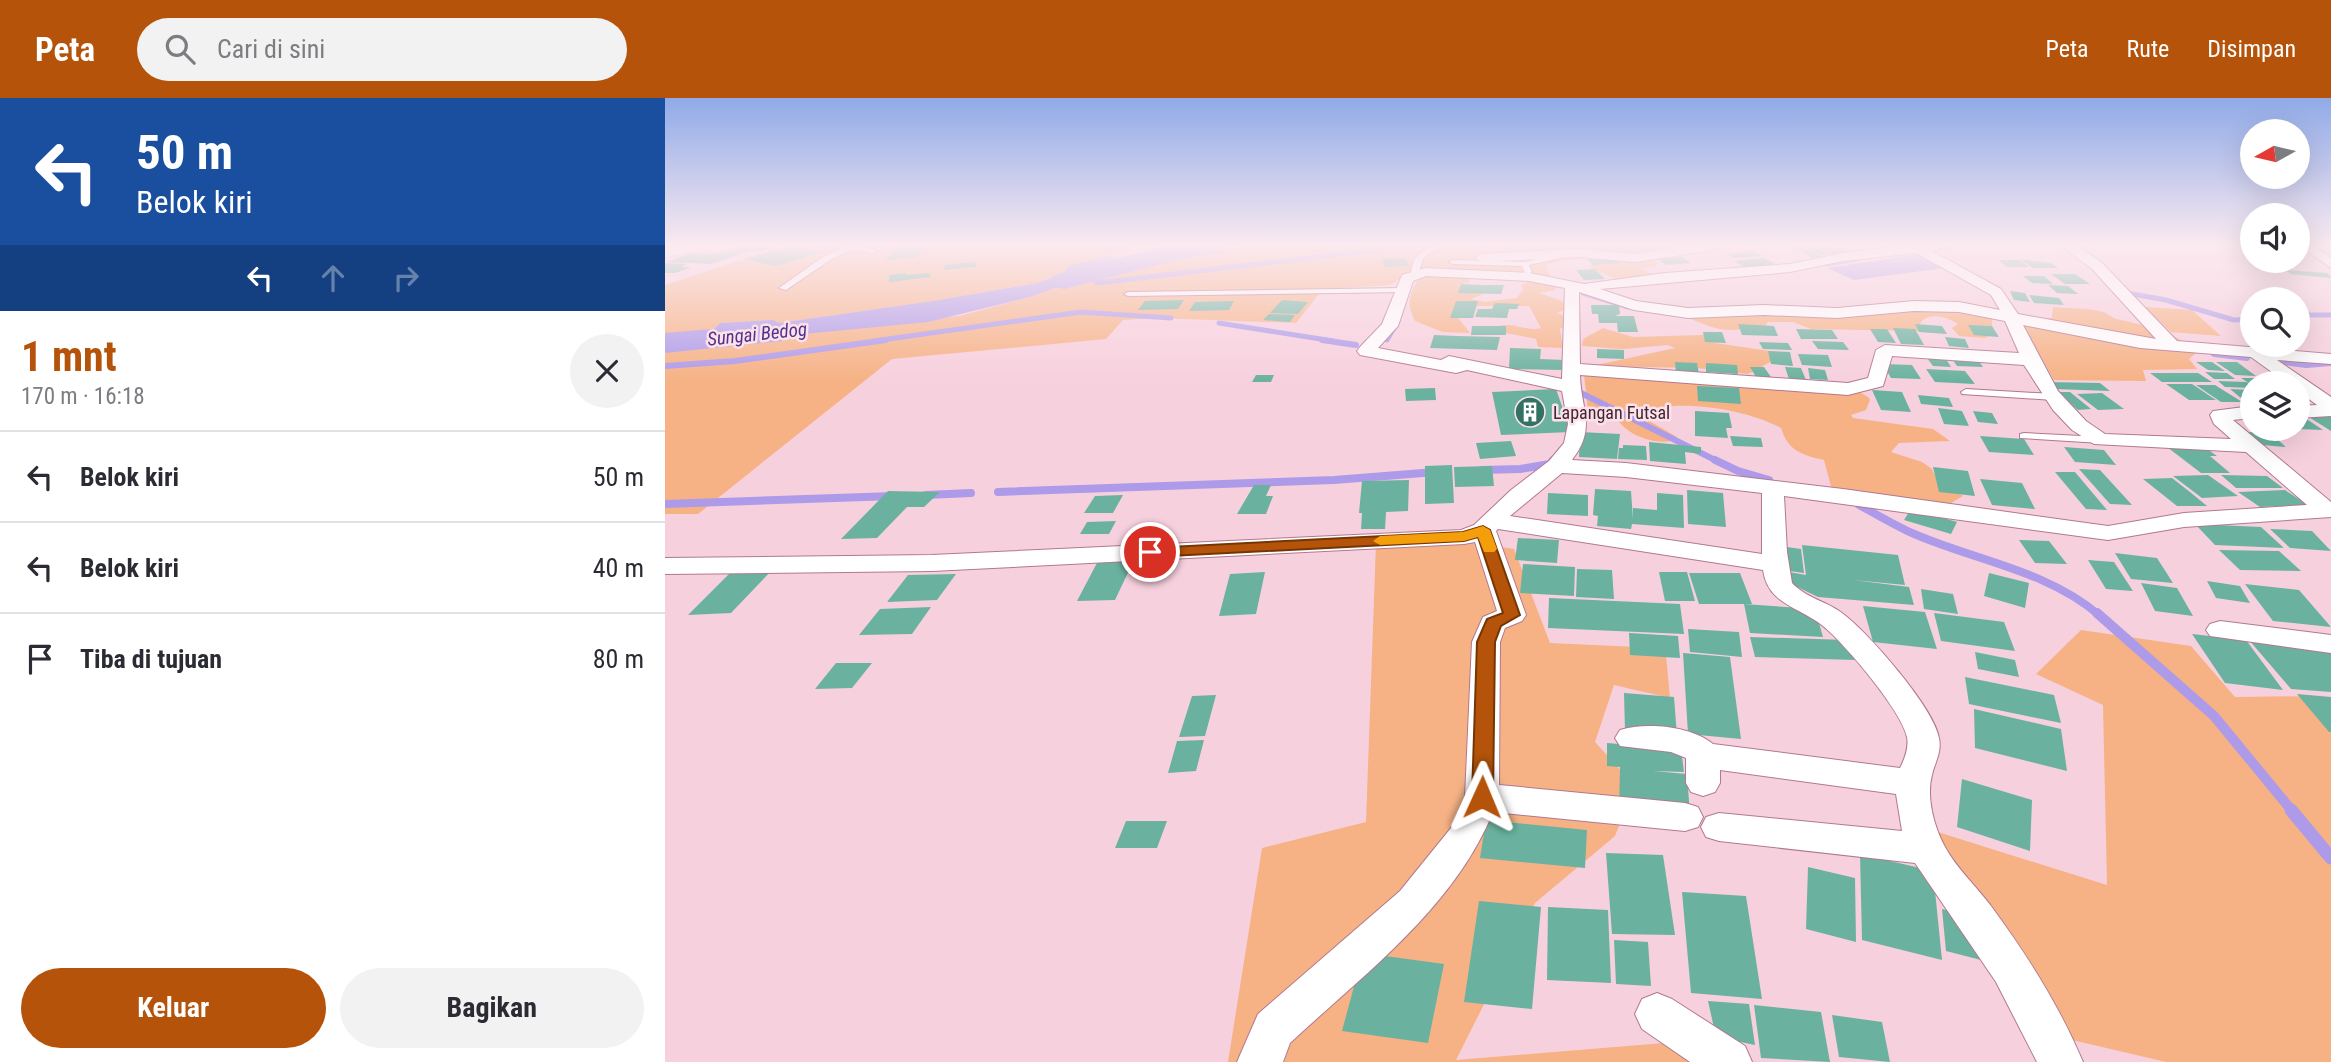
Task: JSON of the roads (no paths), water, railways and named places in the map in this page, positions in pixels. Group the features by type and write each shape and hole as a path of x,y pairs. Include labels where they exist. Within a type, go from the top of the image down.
{"street":[{"path":"1403,291 1390,326 1373,344 1466,365 1571,378 1848,389 1876,382 1885,350 2031,360"},
{"path":"665,566 932,563 1464,537 1488,526 1519,495 1557,466 1574,444 1578,424 1571,378 1577,291"},
{"path":"1592,291 1634,305 1688,313 1763,310 1837,313 1929,305 2011,316 2097,336 2240,351"},
{"path":"1993,291 2004,301 2031,360 2053,397 2081,428 2101,440 2251,446"},
{"path":"2121,291 2171,345"},
{"path":"2262,357 2324,401 2331,410"},
{"path":"2306,357 2331,359"},
{"path":"2310,411 2331,410"},
{"path":"2240,413 2220,415 2221,420 2240,436"},
{"path":"2245,441 2330,512"},
{"path":"1557,466 1626,470 2108,533 2185,520 2330,512"},
{"path":"1773,488 1775,564 1779,582 1796,600 1818,609 1835,621 1897,694 1920,727 1925,753 1913,783 1915,810 1927,849 1990,937 2043,1023 2060,1062"},
{"path":"1488,526 1775,564"},
{"path":"1260,1062 1273,1029 1414,903 1465,836 1482,797 1486,642 1493,623 1512,615 1488,526"},
{"path":"2220,630 2331,644"},
{"path":"1631,738 1688,744 1699,749 1704,769 1913,783"},
{"path":"1482,797 1685,817"},
{"path":"1719,827 1927,849"},
{"path":"1657,1014 1729,1062"}],"lane":[{"path":"1128,294 1335,291"},
{"path":"1966,392 2053,397"},
{"path":"2024,436 2101,440"}],"water":[{"path":"991,291 1047,291 928,322 699,344 720,323 773,320 779,323"}],"waterway":[{"path":"2125,291 2240,320"},
{"path":"1583,293 1628,307"},
{"path":"874,341 1081,312 1171,318"},
{"path":"2310,315 2331,315"},
{"path":"1387,340 1398,321"},
{"path":"1219,323 1333,341"},
{"name":"Sungai Bedog","path":"665,343 771,334"},
{"path":"665,366 735,361 886,340"},
{"path":"1322,340 1356,345"},
{"path":"2214,354 2247,358"},
{"path":"2284,362 2306,365 2331,363"},
{"path":"1579,392 1715,460"},
{"path":"1482,470 1520,469 1550,464 1553,460"},
{"path":"1715,460 1738,471 1769,480"},
{"path":"1715,460 1719,462"},
{"path":"998,492 1334,480 1436,472"},
{"path":"926,495 971,493"},
{"path":"665,504 894,496"},
{"path":"1859,505 1912,533 2033,576 2079,600 2099,615"},
{"path":"2097,613 2214,716 2293,812"},
{"path":"2291,810 2331,858"}],"place":[{"name":"Lapangan Futsal","path":"1530,412"}]}
